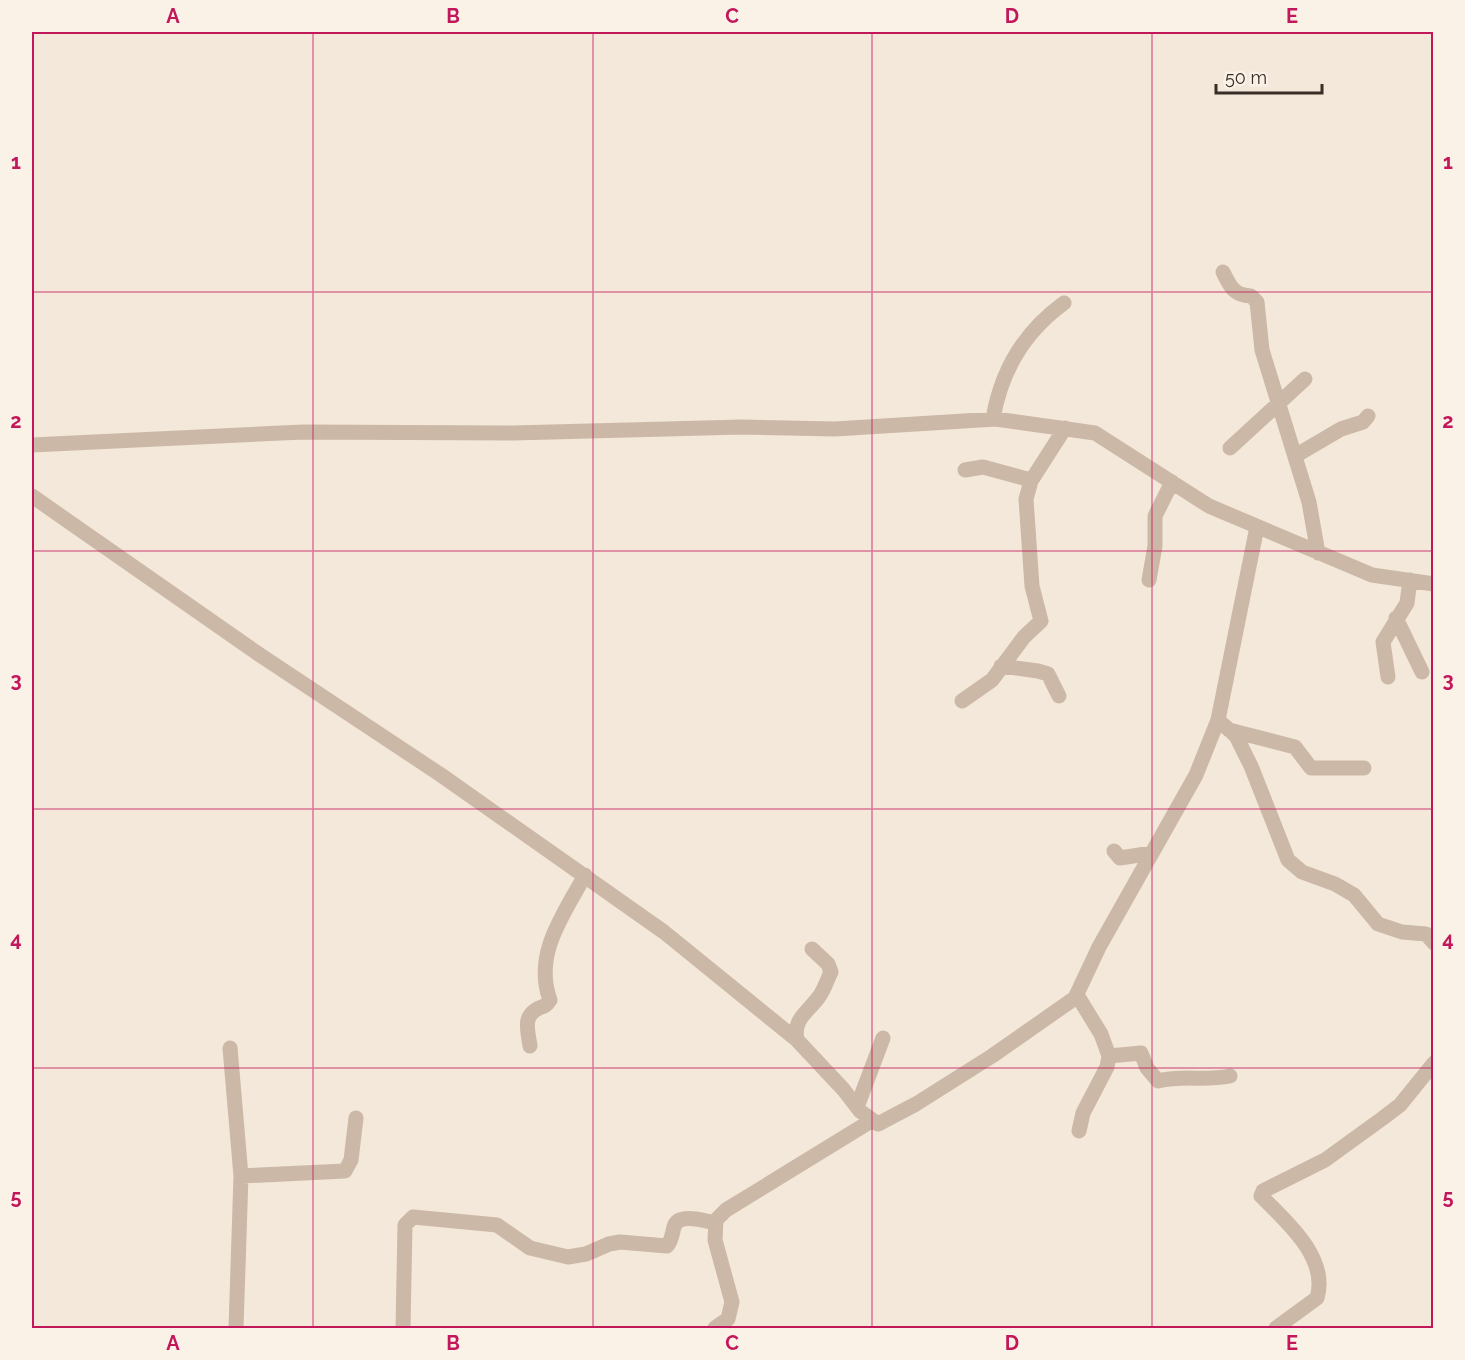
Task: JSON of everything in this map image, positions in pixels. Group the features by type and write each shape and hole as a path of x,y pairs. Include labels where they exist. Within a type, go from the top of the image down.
{"street":[{"path":"1223,272 1232,291 1240,296 1251,296 1257,302 1262,350 1310,502 1318,553"},
{"path":"993,419 1002,380 1013,354 1064,303"},
{"path":"1230,448 1305,379"},
{"path":"1295,456 1341,429 1363,422 1368,416"},
{"path":"32,445 303,432 513,434 742,427 835,429 993,419 1095,432 1209,506 1372,575 1434,584"},
{"path":"962,701 992,680 1024,637 1041,621 1032,586 1026,499 1031,480 1065,428"},
{"path":"964,470 983,467 1031,480"},
{"path":"1149,580 1155,546 1155,516 1172,482"},
{"path":"32,496 585,875 664,932 797,1040 857,1107 871,1121 878,1124 916,1104 1054,1015 1077,994 1099,947 1223,725 1257,526"},
{"path":"1388,676 1382,646 1396,618 1407,603 1410,580"},
{"path":"1396,618 1422,672"},
{"path":"1001,666 1048,674 1059,696"},
{"path":"1223,725 1295,747 1311,768 1364,768"},
{"path":"1223,725 1236,736 1251,766 1288,860 1302,872 1335,884 1354,895 1378,924 1402,932 1426,934 1434,943"},
{"path":"1114,851 1120,858 1126,859 1152,853"},
{"path":"530,1046 527,1018 529,1014 547,1005 550,1000 544,965 547,947 585,875"},
{"path":"797,1040 795,1028 800,1017 819,997 831,972 828,964 812,949"},
{"path":"1077,994 1101,1034 1109,1056 1107,1067 1083,1113 1079,1131"},
{"path":"857,1107 883,1038"},
{"path":"230,1048 241,1176 236,1329"},
{"path":"1109,1056 1140,1053 1147,1068 1158,1081 1172,1077 1210,1080 1230,1076"},
{"path":"1276,1329 1317,1298 1321,1280 1318,1269 1293,1229 1261,1196 1263,1191 1325,1160 1383,1118 1400,1105 1434,1063"},
{"path":"241,1176 345,1171 351,1160 356,1118"},
{"path":"726,1325 732,1302 715,1240 716,1223 726,1210 871,1121"},
{"path":"403,1329 405,1226 413,1217 497,1225 530,1248 568,1257 585,1254 620,1242 667,1246 674,1224 680,1220 690,1219 716,1223"}]}
